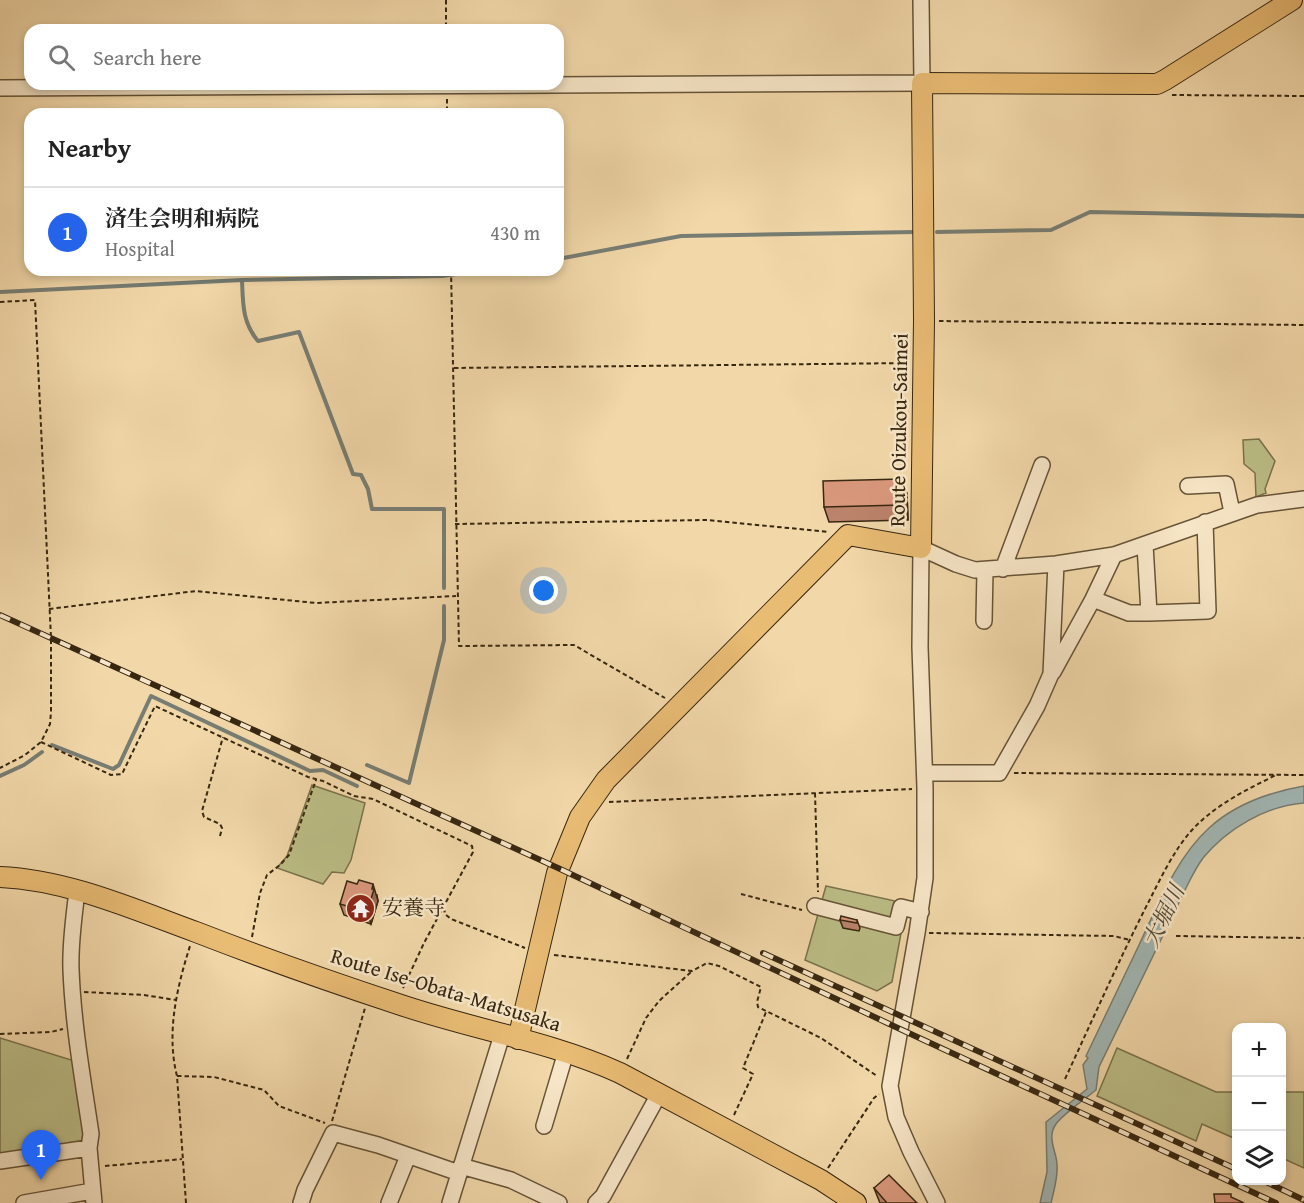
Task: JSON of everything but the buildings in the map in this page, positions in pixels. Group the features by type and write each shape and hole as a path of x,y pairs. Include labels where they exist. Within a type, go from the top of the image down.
{"main road":[{"path":"922,83 1157,84 1292,0"},
{"name":"Route Oizukou-Saimei","path":"848,535 921,548 924,363 922,83"},
{"path":"510,1037 539,953 557,873 570,838 588,803 616,768 848,535"},
{"name":"Route Ise-Obata-Matsusaka","path":"0,877 32,880 134,908 396,1004 566,1052 620,1073 821,1180 856,1203"}],"street":[{"path":"564,85 922,83 921,0"},
{"path":"0,88 24,88"},
{"path":"1003,569 1042,465"},
{"path":"1188,486 1226,484 1232,512"},
{"path":"937,1203 896,1117 890,1086 921,912 925,868 925,781 920,659 921,548 975,570 1056,564 1114,555 1257,505 1304,499"},
{"path":"1093,598 1129,613 1208,611 1205,522"},
{"path":"1146,545 1149,613"},
{"path":"925,781 999,773 1037,706 1051,674 1114,555"},
{"path":"1051,674 1056,564"},
{"path":"984,621 985,570"},
{"path":"24,1203 93,1197 89,1148 91,1134 72,991 72,930 77,891"},
{"path":"815,906 896,927 901,907 921,912"},
{"path":"450,1203 460,1169 510,1037"},
{"path":"544,1126 566,1052"},
{"path":"597,1203 603,1196 658,1094"},
{"path":"302,1203 305,1190 333,1133 408,1156 511,1180 559,1203"},
{"path":"0,1161 89,1148"},
{"path":"389,1203 408,1156"}],"path":[{"path":"446,0 446,24"},
{"path":"1163,95 1304,96"},
{"path":"451,276 456,596 459,646 574,645 678,706"},
{"path":"0,302 35,300 51,638 50,724 41,742 25,755 0,768"},
{"path":"924,320 1304,325"},
{"path":"454,368 924,363"},
{"path":"455,524 706,520 848,535"},
{"path":"49,609 196,591 316,603 456,596"},
{"path":"41,742 111,775 122,774 155,706 316,780 354,796 373,799 472,846 473,852 424,943 396,1004"},
{"path":"220,837 222,828 220,824 204,817 202,811 223,737"},
{"path":"999,773 1304,775"},
{"path":"1065,1079 1130,939 1162,877 1191,831 1245,790 1276,775"},
{"path":"248,951 263,884 267,875 289,855 316,780"},
{"path":"588,803 815,793 925,781"},
{"path":"741,894 813,913 819,887 815,793"},
{"path":"444,908 445,914 452,920 539,953 692,971"},
{"path":"186,1203 173,1038 179,978 195,932"},
{"path":"917,933 1114,936 1130,939"},
{"path":"1176,936 1304,938"},
{"path":"620,1073 646,1018 659,1001 692,971 707,963 755,983 761,987 758,1007 821,1038 890,1086 874,1098 821,1180"},
{"path":"72,991 144,995 176,1000"},
{"path":"177,1076 214,1077 264,1090 279,1106 331,1125 370,994"},
{"path":"727,1131 753,1074 743,1068 766,1012"},
{"path":"0,1034 51,1032 75,1026"},
{"path":"90,1168 182,1159"}],"green space":[{"path":"1259,439 1275,461 1265,489 1266,493 1256,497 1255,473 1244,464 1243,440"},
{"path":"312,785 365,803 351,860 344,873 332,872 323,884 277,868 287,856"},
{"path":"826,886 900,902 902,928 892,982 877,991 805,960"},
{"path":"0,1038 81,1063 89,1148 0,1161"},
{"path":"1117,1048 1216,1092 1232,1092 1232,1137 1202,1124 1196,1141 1097,1096"},
{"path":"1286,1092 1304,1092 1304,1168 1286,1160"}],"water":[{"name":"大堀川","path":"1304,786 1304,803 1276,809 1249,820 1224,837 1199,864 1099,1067 1096,1090 1063,1116 1053,1129 1052,1140 1057,1160 1056,1184 1051,1203 1040,1203 1047,1172 1046,1122 1087,1089 1083,1065 1088,1058 1086,1056 1177,868 1197,840 1230,812 1254,800"}],"waterway":[{"path":"937,232 1051,230 1090,212 1304,216"},
{"path":"564,258 681,236 915,232"},
{"path":"442,276 242,280 246,319 258,341 299,332 353,474 361,475 368,489 372,509 444,509 444,588"},
{"path":"0,292 242,280"},
{"path":"367,765 409,783 444,640 444,606"},
{"path":"52,745 113,769 119,765 151,696 310,771 323,770 357,786"},
{"path":"0,776 24,765 42,752"}],"railway":[{"path":"0,615 558,868 1276,1203"},
{"path":"763,953 1232,1167"},
{"path":"1272,1185 1304,1200"}],"place":[{"name":"安養寺","path":"361,908"},
{"name":"済生会明和病院","path":"41,1180"}]}
